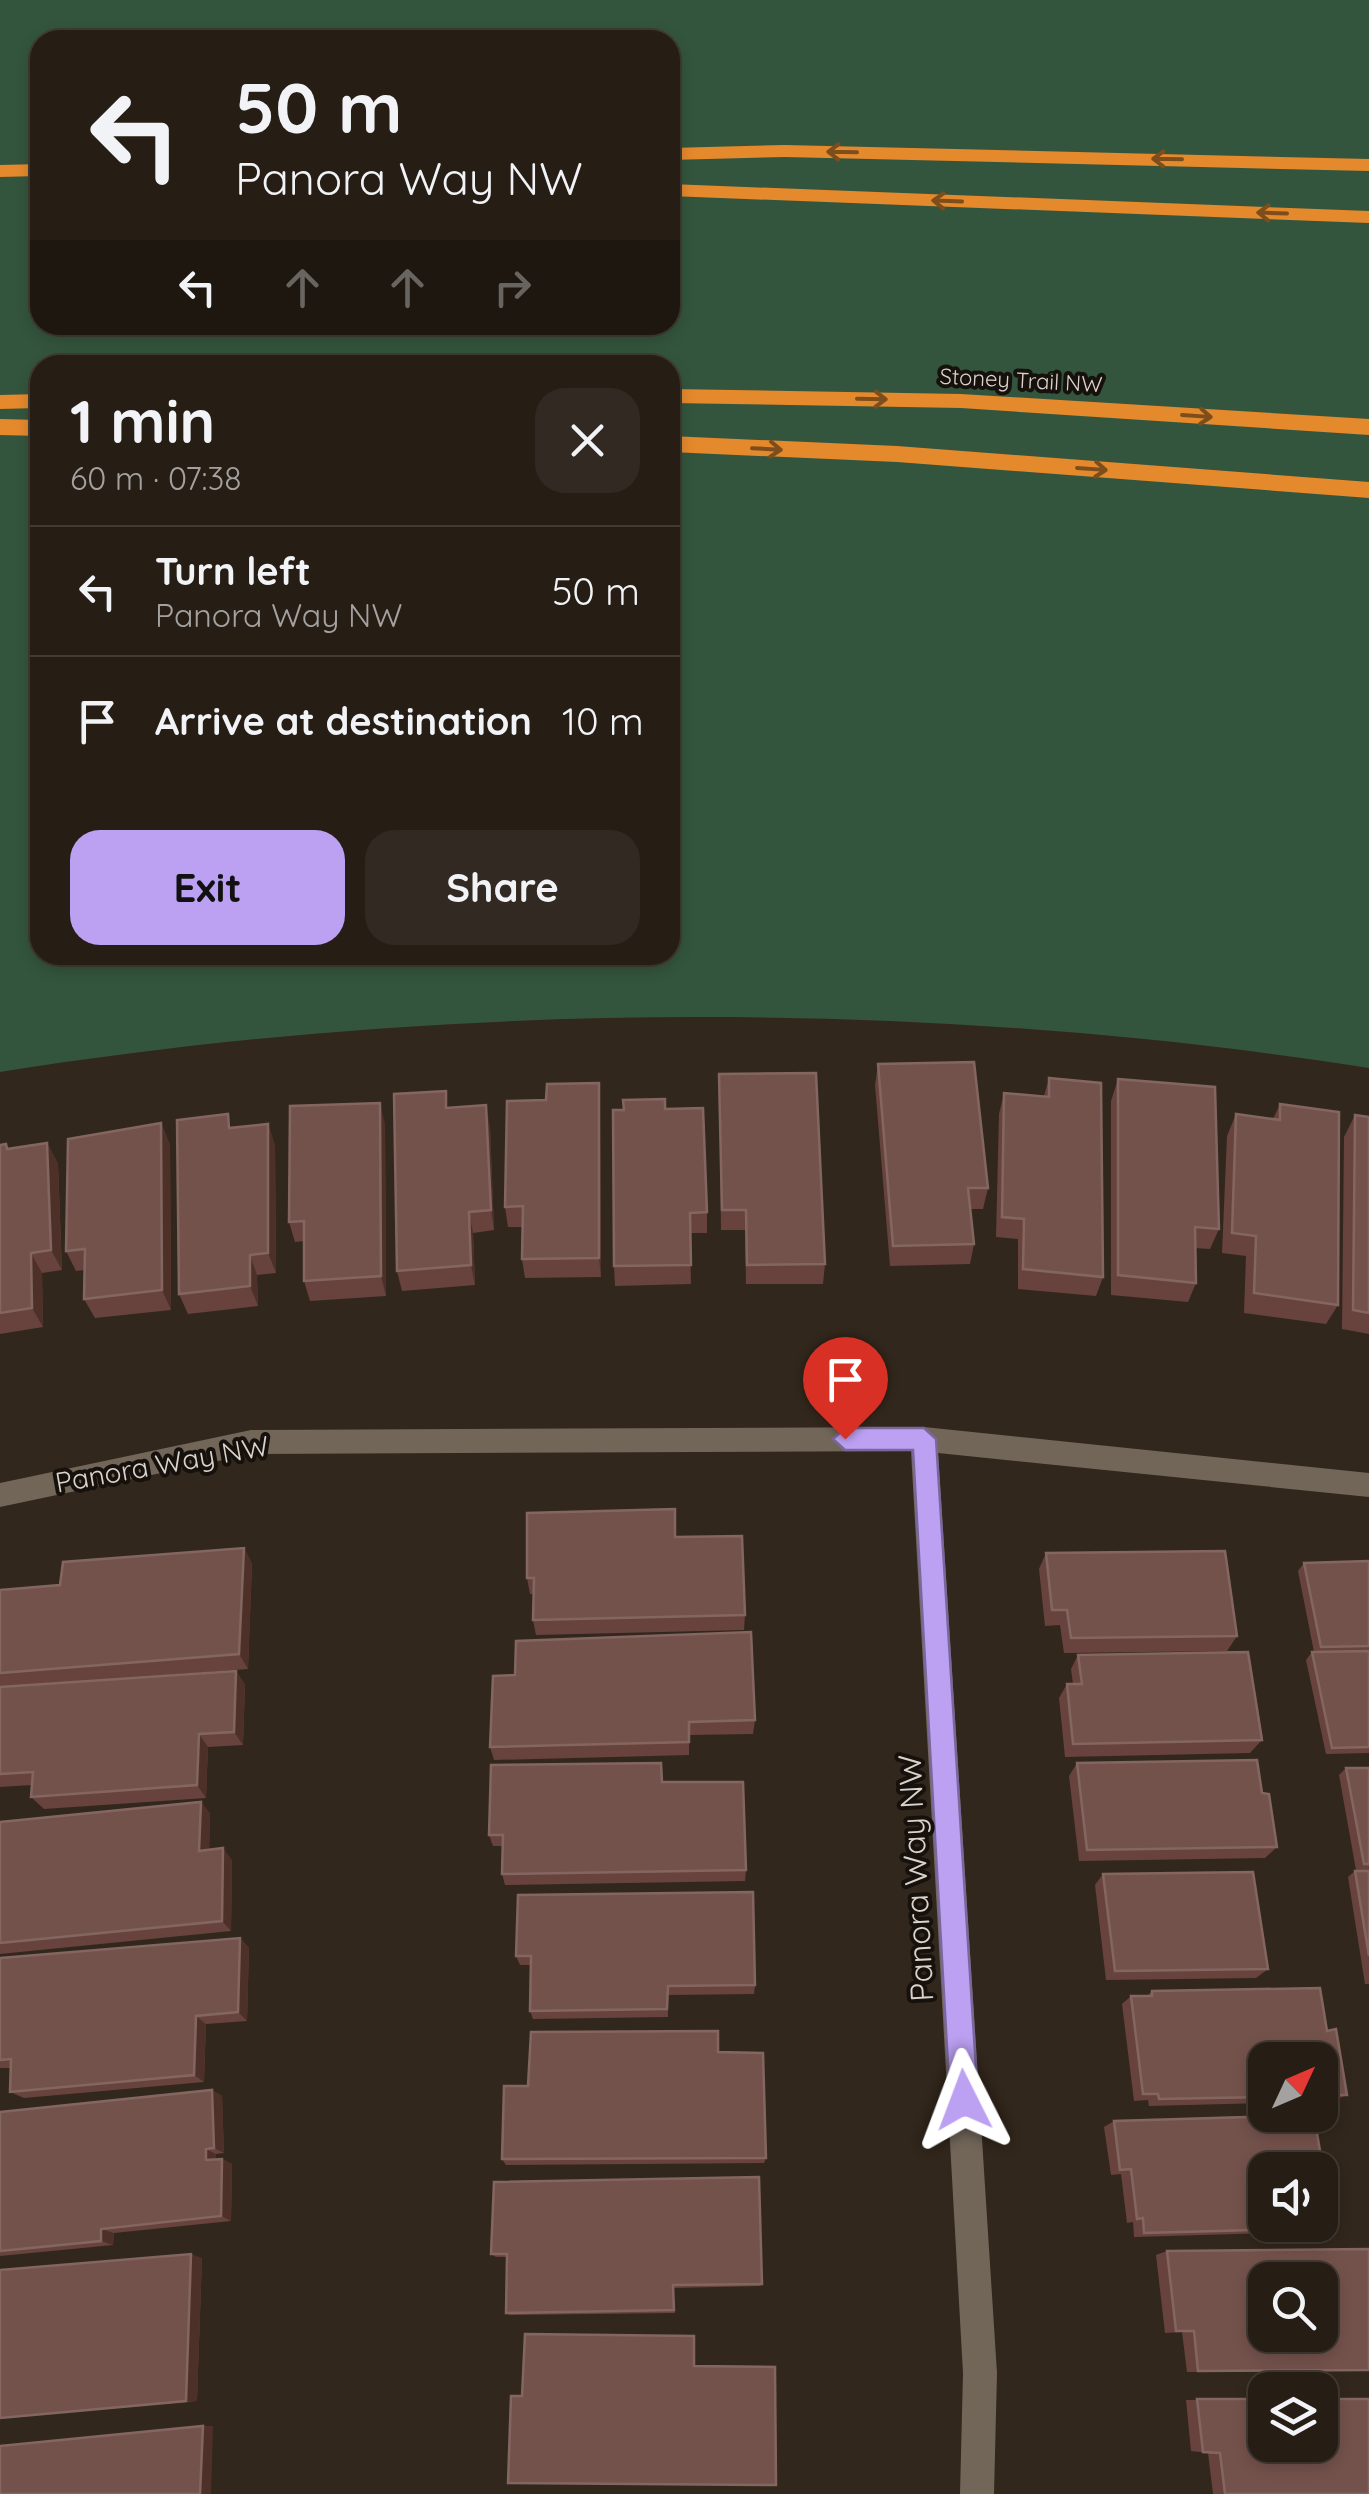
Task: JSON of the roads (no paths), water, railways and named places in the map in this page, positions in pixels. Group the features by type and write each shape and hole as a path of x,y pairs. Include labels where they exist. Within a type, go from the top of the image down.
{"highway":[{"path":"680,154 804,152 1369,166"},
{"path":"0,172 30,170"},
{"path":"680,190 1369,217"},
{"name":"Stoney Trail NW","path":"680,396 961,401 1369,426"},
{"path":"0,402 30,401"},
{"path":"0,427 30,428"},
{"path":"680,444 897,454 1369,490"}],"street":[{"name":"Panora Way NW","path":"0,1495 251,1442 924,1439 1369,1485"},
{"name":"Panora Way NW","path":"924,1439 980,2372 977,2494"}]}
